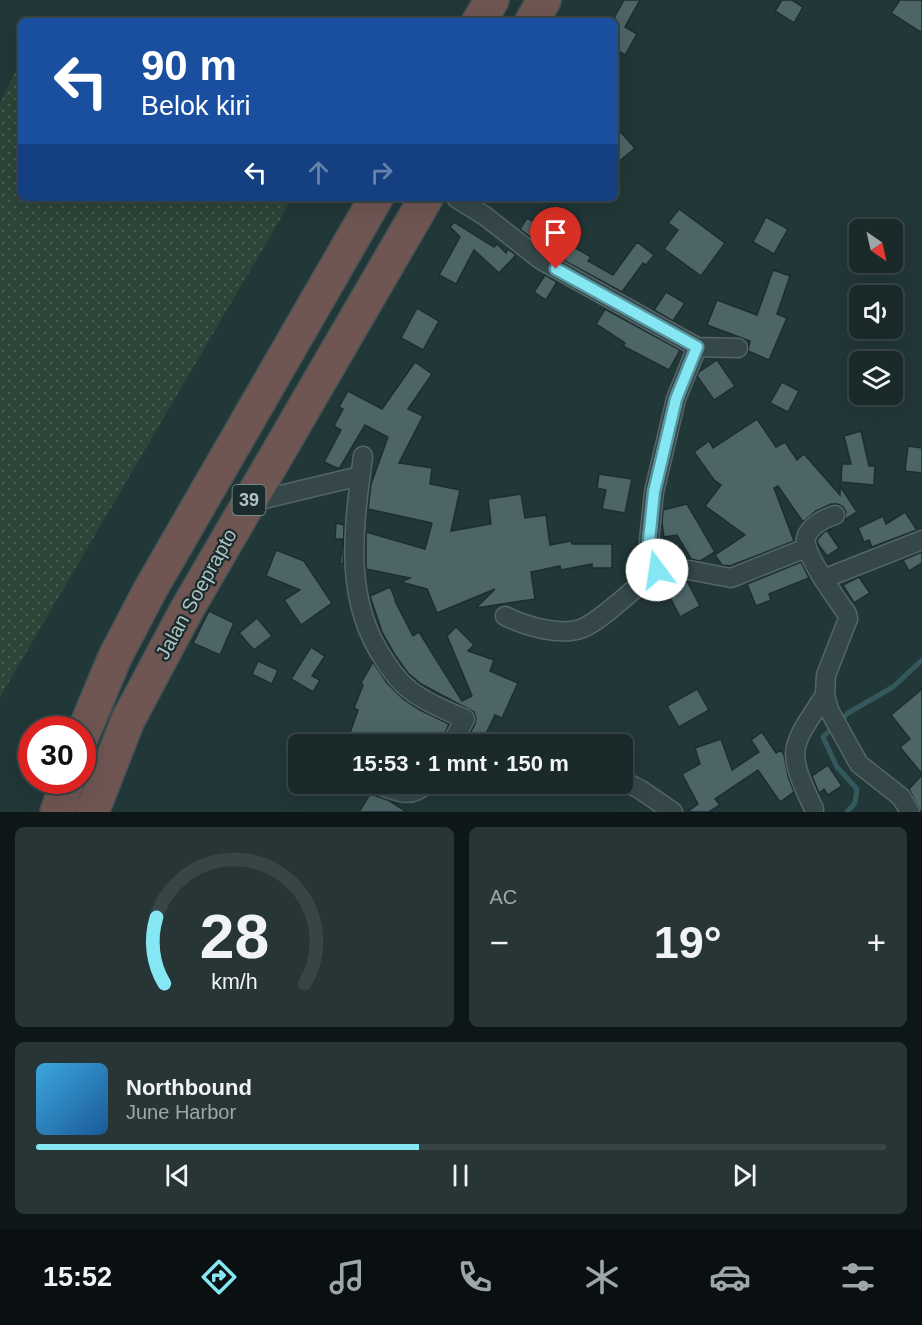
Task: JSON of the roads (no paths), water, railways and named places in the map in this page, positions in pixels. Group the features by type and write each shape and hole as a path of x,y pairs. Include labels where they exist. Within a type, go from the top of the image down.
{"highway":[{"path":"481,18 492,0"},
{"path":"534,18 544,0"},
{"name":"Jalan Soeprapto","path":"90,716 115,657 150,590 374,201"},
{"name":"Jalan Soeprapto","path":"92,812 128,720 186,611 424,201"},
{"path":"57,812 63,794"}],"street":[{"path":"461,201 485,216 541,260 697,347 738,348"},
{"path":"657,570 649,541 654,492 676,399 697,347"},
{"path":"363,456 353,542 356,593 365,623 374,645 393,673 418,697 465,719 457,734"},
{"path":"249,500 260,500 360,476"},
{"path":"835,515 813,526 806,537 806,548 848,619 826,675 827,703 838,729 860,764 901,797 910,812"},
{"path":"823,579 922,540"},
{"path":"505,616 521,624 563,632 577,630 585,628 657,570 689,570 731,578 806,548"},
{"path":"814,808 797,773 794,760 795,746 827,703"},
{"path":"633,786 673,812"}],"waterway":[{"path":"847,812 855,803 857,789 837,767 823,737 848,713 893,687 922,660"}]}
